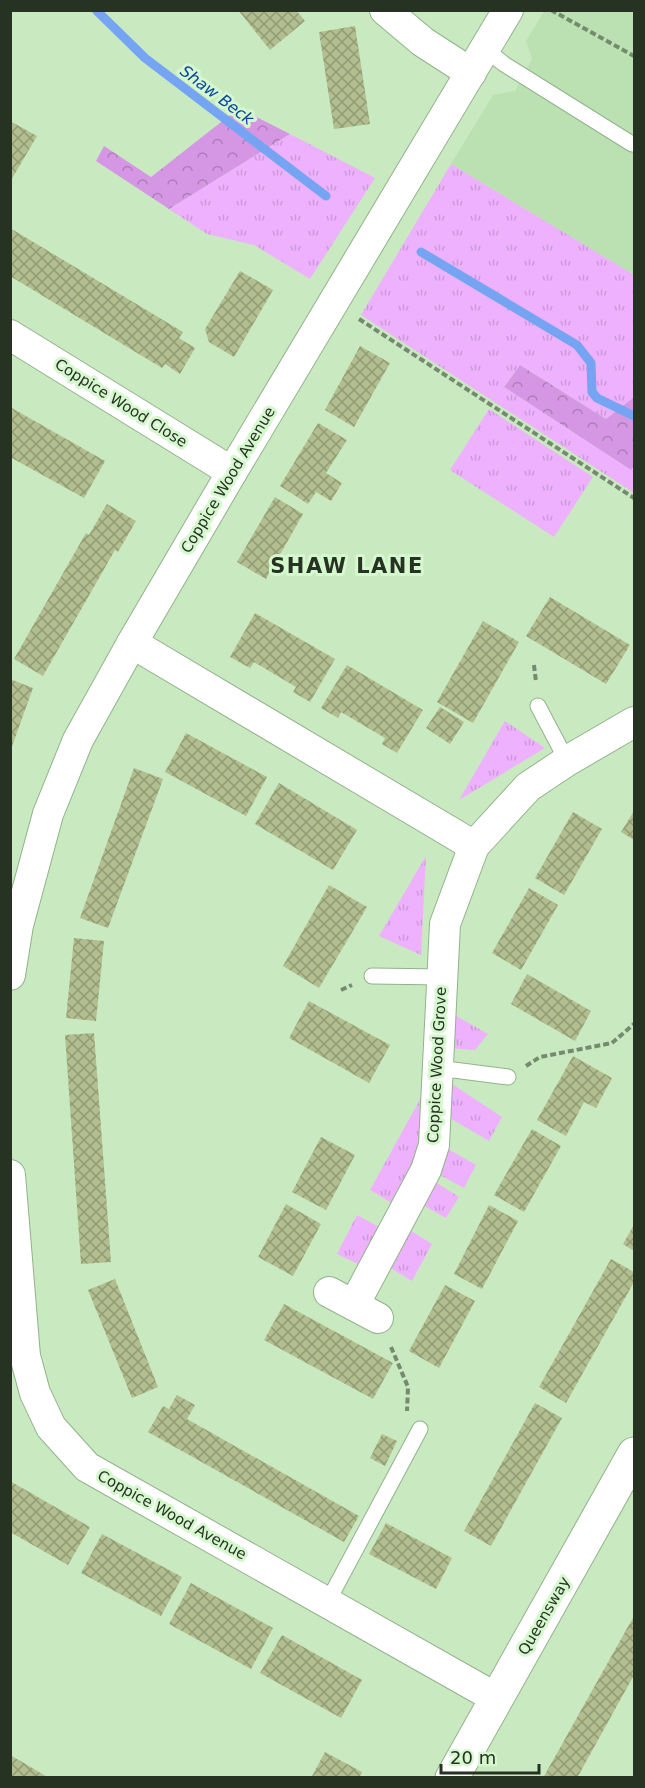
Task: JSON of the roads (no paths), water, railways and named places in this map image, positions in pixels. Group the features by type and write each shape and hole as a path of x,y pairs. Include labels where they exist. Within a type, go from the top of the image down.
{"street":[{"path":"385,10 423,42 478,61"},
{"name":"Coppice Wood Avenue","path":"10,975 18,925 48,814 78,740 232,472 508,10"},
{"name":"Coppice Wood Close","path":"10,334 232,472"},
{"path":"132,643 474,846"},
{"name":"Coppice Wood Grove","path":"362,1314 426,1170 434,1145 445,924 474,846 528,787 600,740 634,722"},
{"name":"Coppice Wood Avenue","path":"10,1175 25,1356 35,1393 51,1427 87,1467 496,1698"},
{"name":"Queensway","path":"452,1778 634,1454"}],"lane":[{"path":"478,61 504,64 632,144"},
{"path":"538,706 567,761"},
{"path":"372,976 442,977"},
{"path":"438,1068 508,1077"},
{"path":"327,1603 420,1429"}],"waterway":[{"name":"Shaw Beck","path":"96,10 145,58 326,196"},
{"name":"Shaw Beck","path":"421,252 577,345 591,363 592,392 597,398 634,416"}],"district":[{"name":"SHAW LANE","path":"347,566"}]}
